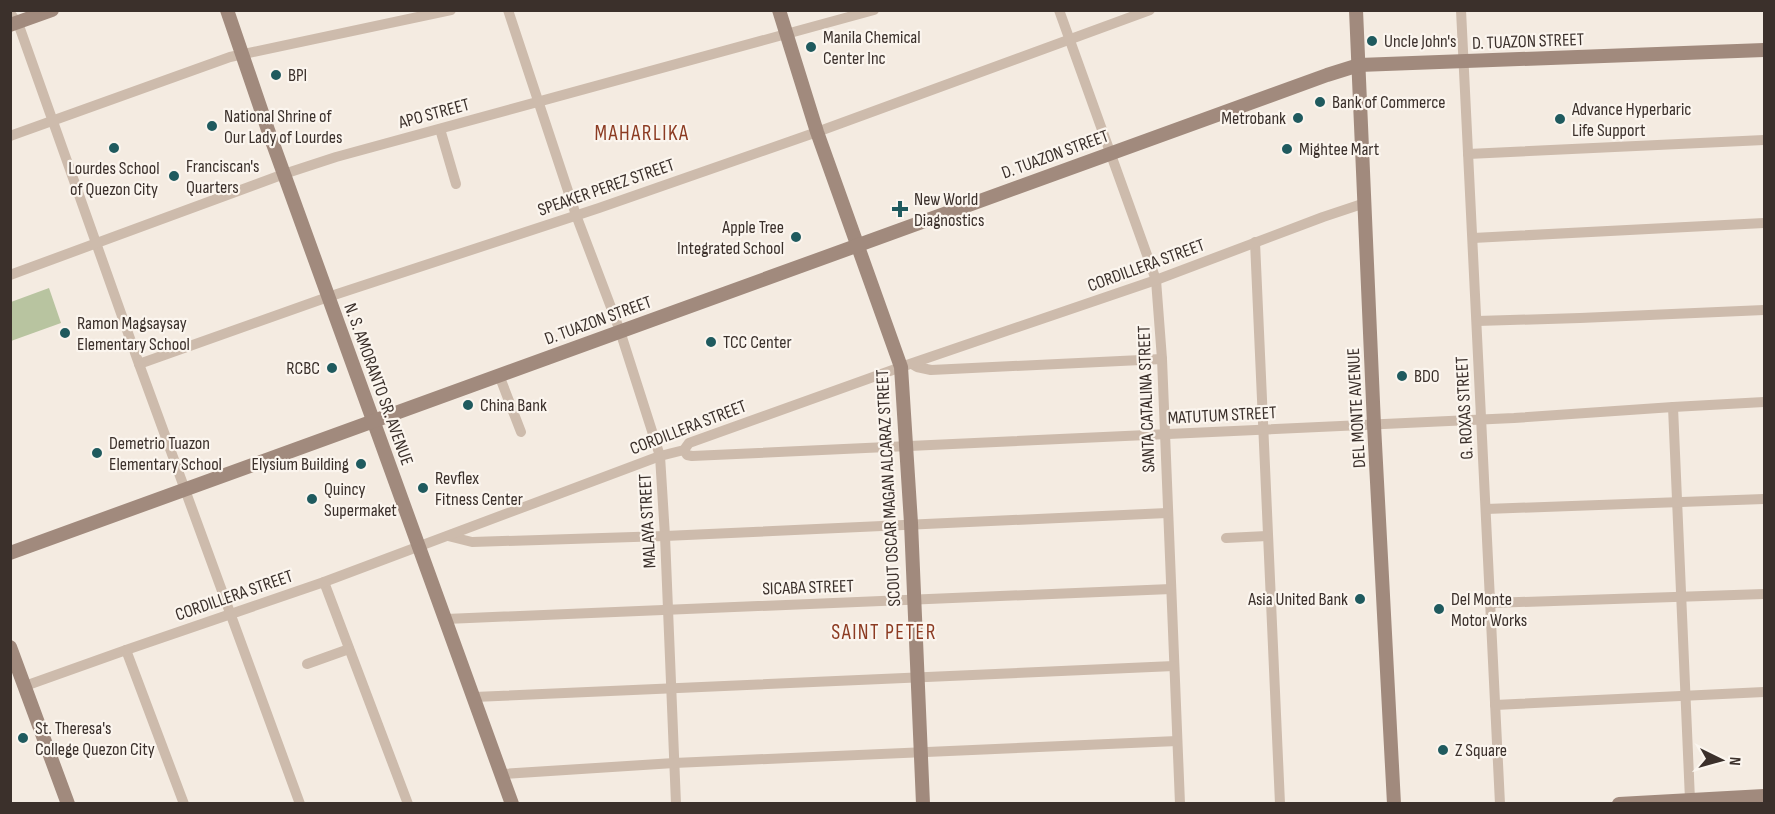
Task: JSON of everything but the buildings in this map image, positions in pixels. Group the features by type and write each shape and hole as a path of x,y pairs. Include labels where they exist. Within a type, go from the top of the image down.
{"street":[{"path":"52,10 13,20 53,120 184,489 300,804"},
{"name":"N. S. AMORANTO SR. AVENUE","path":"227,10 328,297 512,804"},
{"path":"10,136 230,57 451,10"},
{"name":"MALAYA STREET","path":"508,10 576,215 620,332 660,456 676,804"},
{"name":"SCOUT OSCAR MAGAN ALCARAZ STREET","path":"779,10 817,132 857,246 906,365 906,446 923,804"},
{"name":"APO STREET","path":"10,275 336,157 874,10"},
{"name":"SANTA CATALINA STREET","path":"1059,10 1156,280 1162,359 1180,804"},
{"name":"SPEAKER PEREZ STREET","path":"139,364 328,297 817,132 1150,10"},
{"name":"DEL MONTE AVENUE","path":"1356,10 1374,425 1394,804"},
{"name":"G. ROXAS STREET","path":"1461,10 1500,804"},
{"name":"D. TUAZON STREET","path":"10,553 1109,153 1359,65 1764,50"},
{"path":"440,129 456,184"},
{"path":"1468,154 1764,140"},
{"name":"CORDILLERA STREET","path":"25,686 324,582 660,456 684,450 689,443 906,365 1156,280 1365,203"},
{"path":"1473,238 1764,223"},
{"path":"1255,242 1280,804"},
{"path":"1477,321 1764,310"},
{"path":"906,365 931,370 1162,359"},
{"path":"499,375 521,432"},
{"name":"MATUTUM STREET","path":"684,450 687,455 692,456 1374,425 1764,402"},
{"path":"1673,407 1690,800"},
{"path":"1486,509 1764,499"},
{"path":"448,536 472,542 665,536 1167,513"},
{"path":"1226,538 1267,536"},
{"path":"324,582 408,804"},
{"name":"SICABA STREET","path":"446,619 1171,589"},
{"path":"1490,603 1764,594"},
{"path":"10,647 68,804"},
{"path":"307,664 349,649"},
{"path":"126,650 184,804"},
{"path":"474,697 1174,666"},
{"path":"1495,705 1764,692"},
{"path":"502,774 674,763 1177,741"},
{"path":"1619,804 1764,796"}],"green space":[{"path":"49,288 61,323 11,341 11,302"}],"place":[{"name":"Uncle John's","path":"1372,41"},
{"name":"Manila Chemical Center Inc","path":"811,47"},
{"name":"BPI","path":"276,75"},
{"name":"Bank of Commerce","path":"1320,102"},
{"name":"Metrobank","path":"1298,118"},
{"name":"Advance Hyperbaric Life Support","path":"1560,119"},
{"name":"National Shrine of Our Lady of Lourdes","path":"212,126"},
{"name":"Lourdes School of Quezon City","path":"114,148"},
{"name":"Mightee Mart","path":"1287,149"},
{"name":"Franciscan's Quarters","path":"174,176"},
{"name":"New World Diagnostics","path":"900,209"},
{"name":"Apple Tree Integrated School","path":"796,237"},
{"name":"Ramon Magsaysay Elementary School","path":"65,333"},
{"name":"TCC Center","path":"711,342"},
{"name":"RCBC","path":"332,368"},
{"name":"BDO","path":"1402,376"},
{"name":"China Bank","path":"468,405"},
{"name":"Demetrio Tuazon Elementary School","path":"97,453"},
{"name":"Elysium Building","path":"361,464"},
{"name":"Revflex Fitness Center","path":"423,488"},
{"name":"Quincy Supermaket","path":"312,499"},
{"name":"Asia United Bank","path":"1360,599"},
{"name":"Del Monte Motor Works","path":"1439,609"},
{"name":"St. Theresa's College Quezon City","path":"23,738"},
{"name":"Z Square","path":"1443,750"}],"district":[{"name":"MAHARLIKA","path":"642,133"},
{"name":"SAINT PETER","path":"884,632"}]}
